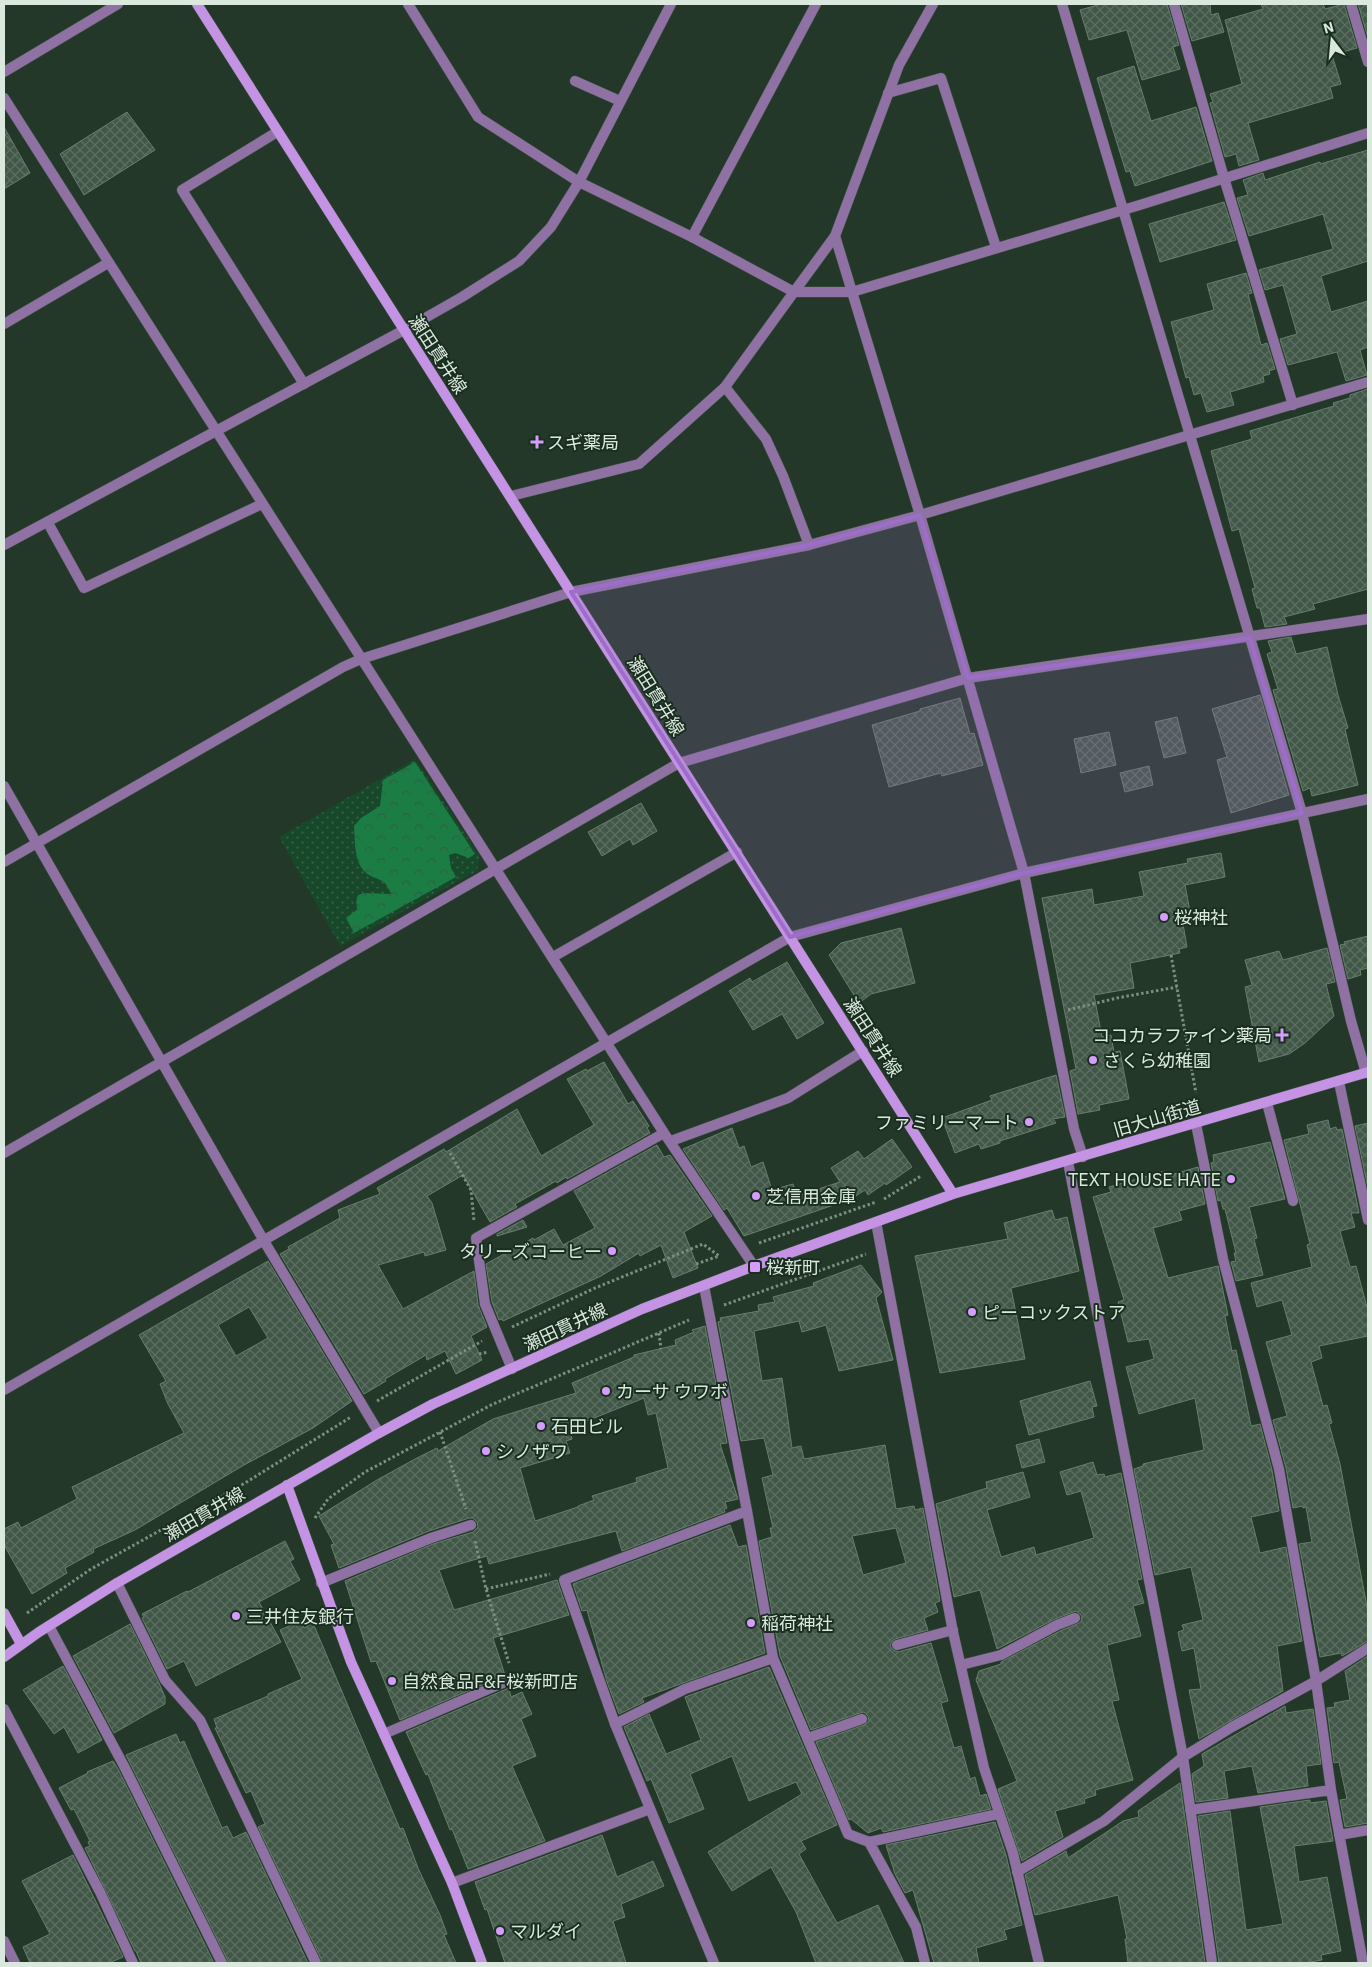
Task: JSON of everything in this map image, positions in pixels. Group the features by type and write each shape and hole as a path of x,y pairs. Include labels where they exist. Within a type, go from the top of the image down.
{"main road":[{"name":"瀬田貫井線","path":"4,1657 21,1644 117,1583 433,1404 642,1310 754,1266 953,1194 197,4"},
{"name":"旧大山街道","path":"953,1194 1068,1162 1367,1073"},
{"path":"287,1485 351,1662 452,1883 482,1963"},
{"path":"4,1613 21,1644"}],"street":[{"path":"4,72 118,4"},
{"path":"408,4 478,117 579,182 692,238 794,292 852,292 1368,133"},
{"path":"4,545 404,330 462,297 519,261 551,228 579,182 671,4"},
{"path":"692,238 816,4"},
{"path":"511,496 639,464 725,387 835,236 899,65 933,4"},
{"path":"1062,4 1302,813 1351,1021 1367,1073"},
{"path":"1174,4 1224,178 1293,405"},
{"path":"1351,4 1368,62"},
{"path":"888,93 942,78 996,247"},
{"path":"575,81 620,101"},
{"path":"4,98 667,1137 754,1266"},
{"path":"277,132 182,190 304,384"},
{"path":"835,236 920,516 1024,873 1074,1129 1083,1156"},
{"path":"4,324 108,263"},
{"path":"4,862 343,667 361,659 571,592 809,546 920,516 1368,382"},
{"path":"725,387 766,439 783,476 809,546"},
{"path":"48,522 84,588 262,504"},
{"path":"4,1153 679,763 968,678 1250,638 1368,619"},
{"path":"4,786 264,1241 379,1433"},
{"path":"4,1390 790,937 1024,873 1368,799"},
{"path":"553,957 737,852"},
{"path":"512,1368 485,1304 476,1238 667,1137 788,1098 863,1051"},
{"path":"1339,1082 1368,1220"},
{"path":"1267,1103 1293,1201"},
{"path":"1196,1124 1223,1259 1279,1469 1316,1681 1331,1790 1363,1963"},
{"path":"1068,1162 1183,1757 1212,1963"},
{"path":"876,1222 952,1630 984,1768 998,1814 1013,1853 1039,1963"},
{"path":"704,1286 773,1658 848,1834 869,1842 998,1814"},
{"path":"714,1963 615,1724 564,1580 747,1511"},
{"path":"321,1583 431,1538 471,1525"},
{"path":"117,1583 165,1680 200,1720 316,1963"},
{"path":"961,1665 1001,1655 1057,1624 1075,1618"},
{"path":"49,1626 124,1766 222,1963"},
{"path":"897,1645 952,1630"},
{"path":"1017,1872 1104,1821 1183,1757 1232,1727 1316,1681 1368,1648"},
{"path":"615,1724 685,1689 773,1658"},
{"path":"384,1734 514,1678"},
{"path":"4,1709 100,1892 134,1963"},
{"path":"808,1738 862,1719"},
{"path":"1190,1810 1331,1790"},
{"path":"452,1883 650,1809"},
{"path":"1339,1835 1368,1830"},
{"path":"869,1842 916,1927 925,1963"},
{"path":"4,1941 15,1963"}],"path":[{"path":"1171,955 1196,1093"},
{"path":"1052,1013 1177,987"},
{"path":"441,1137 471,1190 476,1238"},
{"path":"758,1244 886,1198 926,1174"},
{"path":"505,1330 595,1288 703,1244 719,1256 696,1264"},
{"path":"723,1306 873,1251"},
{"path":"318,1526 315,1518 328,1499 365,1472 493,1404 689,1320"},
{"path":"659,1333 661,1349"},
{"path":"372,1404 487,1338"},
{"path":"27,1613 91,1569 245,1483 351,1416"},
{"path":"440,1432 471,1525 486,1589 514,1678"},
{"path":"486,1589 549,1574 564,1580"}],"highlighted area":[{"path":"920,515 968,678 1250,638 1302,813 1024,873 790,937 571,592 809,545"}],"green space":[{"path":"415,759 480,856 477,871 340,946 279,837"},
{"path":"415,762 475,854 469,858 455,853 449,855 451,868 456,877 354,933 346,918 358,909 356,903 358,895 365,893 391,894 386,884 369,875 361,868 356,850 354,826 361,818 380,806 383,780"}],"building":[{"path":"1101,4 1167,4 1179,45 1173,47 1180,69 1142,80 1127,30 1089,40 1080,10"},
{"path":"1181,4 1210,4 1211,15 1218,13 1224,32 1192,41"},
{"path":"1261,4 1323,4 1325,9 1344,4 1357,48 1332,55 1341,84 1330,87 1333,98 1248,123 1259,160 1239,166 1236,154 1225,157 1210,103 1213,102 1210,94 1242,84 1225,20 1263,9"},
{"path":"1358,4 1368,4 1368,38"},
{"path":"1134,66 1151,121 1196,107 1212,161 1135,186 1130,171 1126,172 1097,78"},
{"path":"127,112 155,150 84,195 60,154"},
{"path":"4,127 30,173 4,189"},
{"path":"1368,150 1368,261 1321,276 1331,312 1368,301 1368,347 1360,350 1367,375 1346,381 1337,352 1288,365 1280,339 1297,334 1283,285 1265,290 1259,270 1333,249 1323,214 1249,236 1237,198 1248,195 1243,180 1263,173 1265,180 1320,162 1320,164"},
{"path":"1224,202 1236,240 1160,262 1149,224"},
{"path":"1246,273 1252,293 1248,294 1261,345 1267,343 1275,369 1269,371 1270,374 1263,376 1264,382 1230,392 1234,405 1207,412 1201,393 1194,395 1189,377 1186,378 1171,322 1214,310 1207,284"},
{"path":"1368,389 1368,589 1313,604 1315,609 1284,617 1287,624 1265,627 1260,608 1257,608 1252,589 1255,588 1239,529 1232,531 1211,451 1252,439 1250,431 1334,406 1333,403 1350,398 1350,395"},
{"path":"1291,637 1296,654 1327,647 1348,728 1345,729 1358,785 1312,796 1310,788 1303,791 1273,690 1278,689 1267,654 1272,652 1268,641"},
{"path":"1260,695 1289,795 1231,813 1217,760 1227,757 1212,709"},
{"path":"960,698 970,734 974,733 983,765 942,776 941,773 889,787 872,725"},
{"path":"1177,717 1186,753 1164,758 1155,722"},
{"path":"1109,732 1116,765 1081,773 1074,739"},
{"path":"1149,766 1153,785 1125,792 1120,773"},
{"path":"641,803 657,831 633,845 630,839 602,856 588,832"},
{"path":"1221,853 1225,877 1185,885 1192,922 1183,924 1187,947 1179,949 1180,953 1130,963 1134,988 1094,995 1102,1037 1111,1035 1114,1052 1120,1051 1129,1099 1099,1105 1100,1110 1078,1114 1070,1071 1076,1069 1042,898 1092,889 1094,905 1144,896 1139,872 1188,863 1187,859"},
{"path":"901,928 915,983 871,994 859,1003 829,955 841,943"},
{"path":"1368,936 1368,968 1360,970 1361,975 1348,979 1340,945 1345,944 1344,942"},
{"path":"1327,948 1335,982 1326,984 1334,1016 1305,1043 1289,1054 1259,1062 1245,987 1252,985 1245,960 1279,951 1283,960"},
{"path":"787,962 824,1023 797,1039 782,1014 753,1030 729,991 750,978 752,982"},
{"path":"604,1062 628,1104 633,1101 649,1126 647,1128 650,1133 567,1179 566,1177 557,1183 556,1181 515,1204 517,1207 490,1222 463,1175 427,1196 432,1203 446,1250 425,1256 424,1252 378,1265 403,1309 474,1271 478,1305 487,1327 471,1336 482,1360 456,1374 445,1351 427,1360 426,1355 385,1379 386,1381 364,1394 280,1254 289,1249 288,1247 340,1218 338,1210 380,1194 377,1188 444,1149 446,1152 517,1109 541,1156 594,1125 567,1079"},
{"path":"1056,1075 1065,1117 1053,1119 1056,1123 1000,1141 1000,1143 981,1149 979,1144 955,1153 942,1118 992,1100 990,1096"},
{"path":"1328,1120 1330,1129 1336,1127 1337,1130 1342,1129 1359,1213 1351,1213 1355,1227 1340,1231 1350,1267 1356,1266 1368,1311 1368,1336 1319,1346 1322,1358 1311,1362 1323,1406 1327,1405 1332,1423 1329,1424 1340,1464 1368,1612 1368,1641 1342,1656 1341,1653 1320,1657 1299,1544 1312,1542 1306,1507 1293,1508 1286,1468 1273,1420 1287,1416 1266,1342 1292,1335 1282,1300 1257,1307 1251,1283 1312,1267 1307,1245 1310,1244 1284,1140 1309,1134 1307,1125"},
{"path":"1368,1123 1368,1188 1355,1126"},
{"path":"732,1128 739,1148 744,1146 751,1167 763,1162 772,1190 793,1184 797,1196 840,1182 831,1168 858,1151 864,1159 892,1139 912,1167 868,1195 865,1190 851,1199 744,1236 727,1208 724,1210 683,1149"},
{"path":"1270,1142 1285,1199 1249,1207 1257,1238 1254,1239 1263,1275 1236,1281 1231,1262 1236,1261 1234,1253 1236,1253 1225,1209 1223,1209 1221,1200 1218,1201 1211,1163 1214,1162 1213,1155"},
{"path":"657,1145 664,1157 670,1155 712,1216 684,1232 698,1268 673,1278 661,1245 640,1256 639,1253 601,1276 503,1321 502,1319 499,1320 492,1302 486,1264 533,1238 534,1240 554,1229 563,1245 595,1228 574,1191"},
{"path":"1198,1167 1205,1204 1179,1211 1182,1220 1153,1228 1168,1278 1218,1266 1228,1315 1225,1316 1232,1351 1236,1350 1251,1426 1260,1424 1272,1470 1279,1511 1251,1517 1260,1553 1286,1547 1302,1641 1277,1646 1283,1691 1199,1739 1189,1690 1201,1689 1194,1648 1182,1651 1178,1632 1184,1630 1182,1625 1203,1620 1191,1567 1155,1575 1134,1469 1143,1466 1143,1464 1204,1450 1195,1398 1139,1414 1126,1367 1154,1359 1149,1339 1128,1342 1118,1302 1124,1300 1093,1197 1111,1192 1109,1187 1165,1171 1167,1176"},
{"path":"1052,1210 1055,1220 1067,1217 1079,1271 1011,1288 1025,1359 940,1373 915,1256 1008,1239 1004,1223"},
{"path":"523,1220 527,1227 497,1236 497,1234"},
{"path":"268,1261 352,1401 313,1428 244,1465 135,1530 93,1549 94,1552 65,1568 67,1573 32,1594 4,1545 4,1529 18,1522 21,1528 77,1499 72,1487 184,1433 168,1404 160,1384 166,1381 139,1335","holes":["249,1307 268,1338 236,1356 218,1325"]},
{"path":"861,1265 882,1292 876,1298 893,1360 839,1371 826,1325 802,1332 799,1321 754,1331 762,1381 782,1378 792,1448 801,1446 804,1459 885,1445 896,1509 914,1506 915,1510 923,1508 940,1601 935,1603 938,1612 924,1618 928,1630 895,1639 890,1646 898,1652 931,1643 948,1701 941,1703 954,1748 961,1746 970,1779 975,1777 980,1796 986,1794 991,1809 883,1832 881,1828 868,1833 851,1819 849,1820 816,1742 864,1725 869,1721 868,1716 864,1712 811,1730 780,1656 759,1541 772,1537 770,1528 773,1528 762,1478 773,1475 764,1438 741,1441 718,1322 721,1321 720,1318 759,1311 758,1305 775,1302 773,1297 814,1286 813,1283","holes":["896,1528 906,1563 863,1575 852,1536"]},
{"path":"705,1326 727,1443 720,1444 738,1499 725,1502 727,1508 724,1509 725,1512 622,1551 616,1531 489,1564 487,1556 439,1570 454,1610 557,1580 569,1615 493,1638 505,1675 400,1720 376,1661 371,1662 345,1581 433,1544 473,1532 478,1527 477,1522 473,1518 469,1518 429,1531 339,1568 331,1545 334,1544 319,1516 377,1480 437,1448 438,1451 493,1419 576,1393 572,1383 634,1357 634,1355 676,1345 675,1340 694,1332 692,1330","holes":["644,1398 648,1415 656,1413 668,1468 636,1478 637,1482 592,1496 594,1500 578,1507 535,1521 520,1468 570,1453 566,1441 572,1439 569,1428"]},
{"path":"1090,1381 1097,1406 1092,1407 1094,1417 1029,1435 1020,1401"},
{"path":"1039,1439 1045,1462 1022,1468 1016,1445"},
{"path":"1093,1462 1097,1475 1104,1474 1105,1477 1121,1473 1142,1579 1137,1580 1144,1603 1133,1606 1141,1636 1107,1645 1119,1700 1112,1701 1133,1780 1095,1790 1096,1795 1084,1799 1085,1803 1055,1811 1063,1837 1022,1861 998,1789 1017,1781 976,1680 979,1671 1001,1664 1001,1662 1060,1631 1081,1622 1082,1616 1076,1611 1055,1619 997,1649 980,1590 954,1597 936,1504 987,1488 986,1482 1023,1472 1030,1497 987,1510 1001,1557 1034,1547 1036,1555 1094,1538 1081,1491 1067,1495 1060,1472"},
{"path":"730,1525 738,1547 746,1545 765,1653 642,1698 644,1702 619,1714 607,1682 587,1610 582,1611 573,1584"},
{"path":"285,1541 294,1559 290,1561 300,1580 259,1602 281,1642 196,1686 184,1661 167,1669 142,1618 144,1617 142,1614"},
{"path":"301,1621 304,1628 313,1623 400,1829 403,1828 418,1868 440,1915 447,1934 444,1935 456,1963 323,1963 258,1827 265,1824 251,1791 246,1793 215,1728 217,1728 214,1719 302,1679 280,1630"},
{"path":"130,1624 159,1683 165,1697 165,1704 114,1733 73,1656"},
{"path":"1368,1656 1368,1823 1345,1827 1340,1800 1347,1799 1339,1762 1334,1763 1327,1708 1335,1707 1334,1703 1350,1700 1345,1671"},
{"path":"63,1666 102,1740 78,1753 64,1727 54,1734 23,1690"},
{"path":"769,1667 837,1825 801,1841 806,1849 799,1854 837,1923 878,1905 904,1963 816,1963 796,1912 771,1867 732,1891 708,1852 802,1794 796,1782 749,1801 732,1756 690,1774 704,1809 669,1823 651,1779 647,1781 624,1727 649,1714 666,1754 701,1740 685,1697"},
{"path":"509,1688 511,1697 522,1692 532,1714 521,1719 536,1756 512,1766 545,1841 468,1869 428,1774 426,1775 406,1732"},
{"path":"1285,1706 1286,1713 1313,1709 1321,1764 1306,1766 1308,1786 1258,1793 1252,1766 1224,1771 1228,1798 1196,1802 1192,1774 1204,1766 1202,1754"},
{"path":"176,1734 180,1743 184,1741 222,1828 227,1826 233,1838 246,1832 308,1963 229,1963 126,1755"},
{"path":"113,1761 214,1963 141,1963 135,1951 85,1848 90,1846 88,1842 90,1841 74,1809 71,1810 59,1788 87,1772"},
{"path":"1180,1783 1205,1963 1128,1963 1125,1939 1127,1939 1118,1895 1035,1915 1025,1875 1066,1851 1068,1858 1123,1821 1139,1817 1138,1811"},
{"path":"1310,1800 1310,1803 1326,1801 1333,1841 1294,1846 1299,1882 1327,1877 1341,1951 1321,1955 1322,1960 1305,1963 1219,1963 1198,1816 1230,1811 1246,1930 1283,1924 1260,1807"},
{"path":"995,1822 1006,1855 1022,1925 1004,1930 1007,1939 976,1948 979,1963 934,1963 913,1890 905,1893 895,1874 886,1845"},
{"path":"602,1835 617,1877 653,1861 664,1886 621,1904 625,1917 613,1921 626,1963 505,1963 487,1909 485,1910 475,1882"},
{"path":"73,1855 123,1957 109,1963 30,1963 23,1947 50,1934 22,1881"}],"place":[{"name":"スギ薬局","path":"537,442"},
{"name":"桜神社","path":"1164,917"},
{"name":"ココカラファイン薬局","path":"1282,1035"},
{"name":"さくら幼稚園","path":"1093,1060"},
{"name":"ファミリーマート","path":"1029,1122"},
{"name":"TEXT HOUSE HATE","path":"1231,1179"},
{"name":"芝信用金庫","path":"756,1196"},
{"name":"タリーズコーヒー","path":"612,1251"},
{"name":"桜新町","path":"755,1267"},
{"name":"ピーコックストア","path":"972,1312"},
{"name":"カーサ ウワボ","path":"606,1391"},
{"name":"石田ビル","path":"541,1426"},
{"name":"シノザワ","path":"486,1451"},
{"name":"三井住友銀行","path":"236,1616"},
{"name":"稲荷神社","path":"751,1623"},
{"name":"自然食品F&F桜新町店","path":"392,1681"},
{"name":"マルダイ","path":"500,1931"}]}
